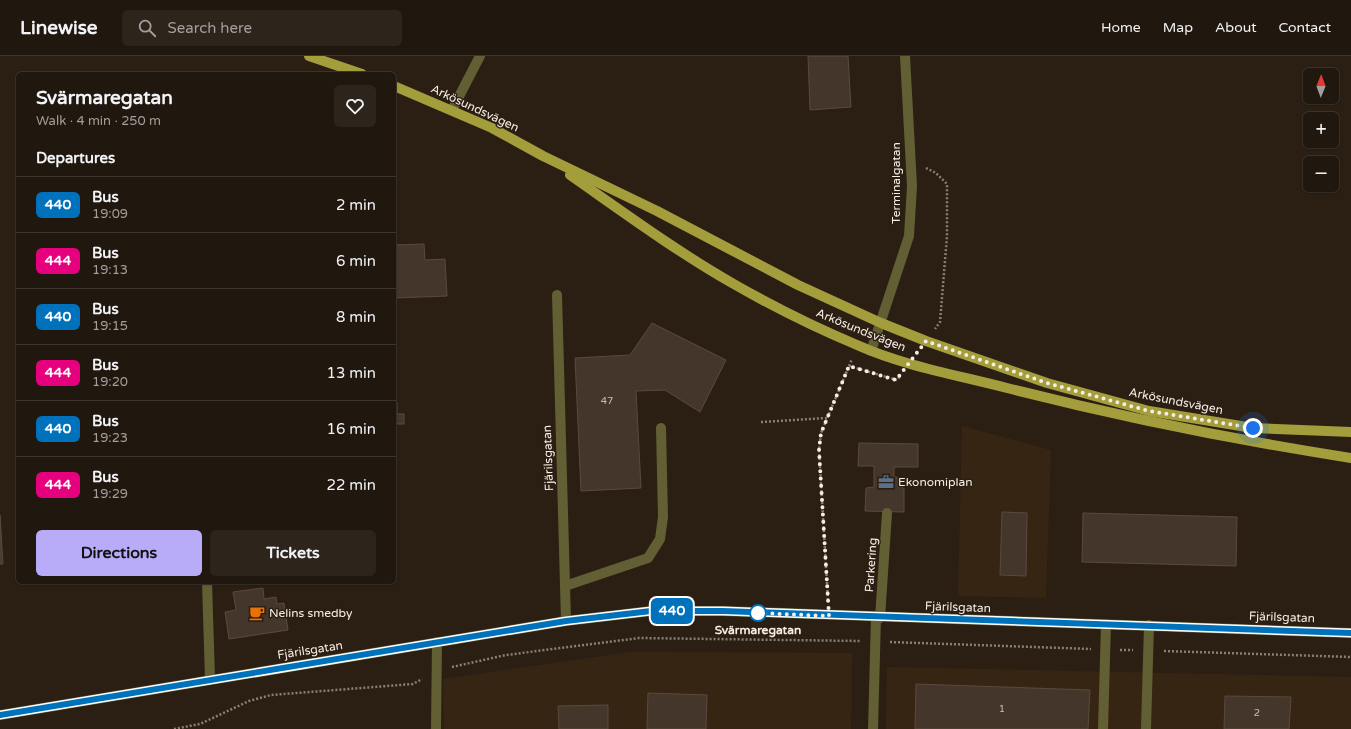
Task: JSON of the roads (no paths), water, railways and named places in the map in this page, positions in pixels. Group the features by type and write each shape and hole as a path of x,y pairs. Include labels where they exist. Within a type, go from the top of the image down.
{"main road":[{"path":"309,56 356,72"},
{"name":"Arkösundsvägen","path":"396,87 492,128 543,156 657,211 798,285 881,323 926,341 1047,383 1149,411 1253,428 1351,432"},
{"name":"Arkösundsvägen","path":"543,156 659,236 731,283 806,322 871,351 908,363 1101,411 1215,435 1351,458"}],"street":[{"path":"452,110 480,56"},
{"name":"Terminalgatan","path":"871,351 909,236 912,186 905,56"},
{"name":"Fjärilsgatan","path":"557,294 566,621"},
{"path":"565,586 648,558 660,539 663,517 661,428"},
{"name":"Parkering","path":"878,617 887,513"},
{"path":"207,584 210,679"},
{"name":"Fjärilsgatan","path":"0,715 566,621 651,611 723,611 829,616 1149,625 1351,633"},
{"path":"873,729 875,642 878,617"},
{"path":"1103,729 1106,624"},
{"path":"1146,729 1149,625"},
{"path":"436,729 437,642"}],"place":[{"name":"Ekonomiplan","path":"886,482"},
{"name":"Nelins smedby","path":"257,613"},
{"name":"Svärmaregatan","path":"758,613"}]}
